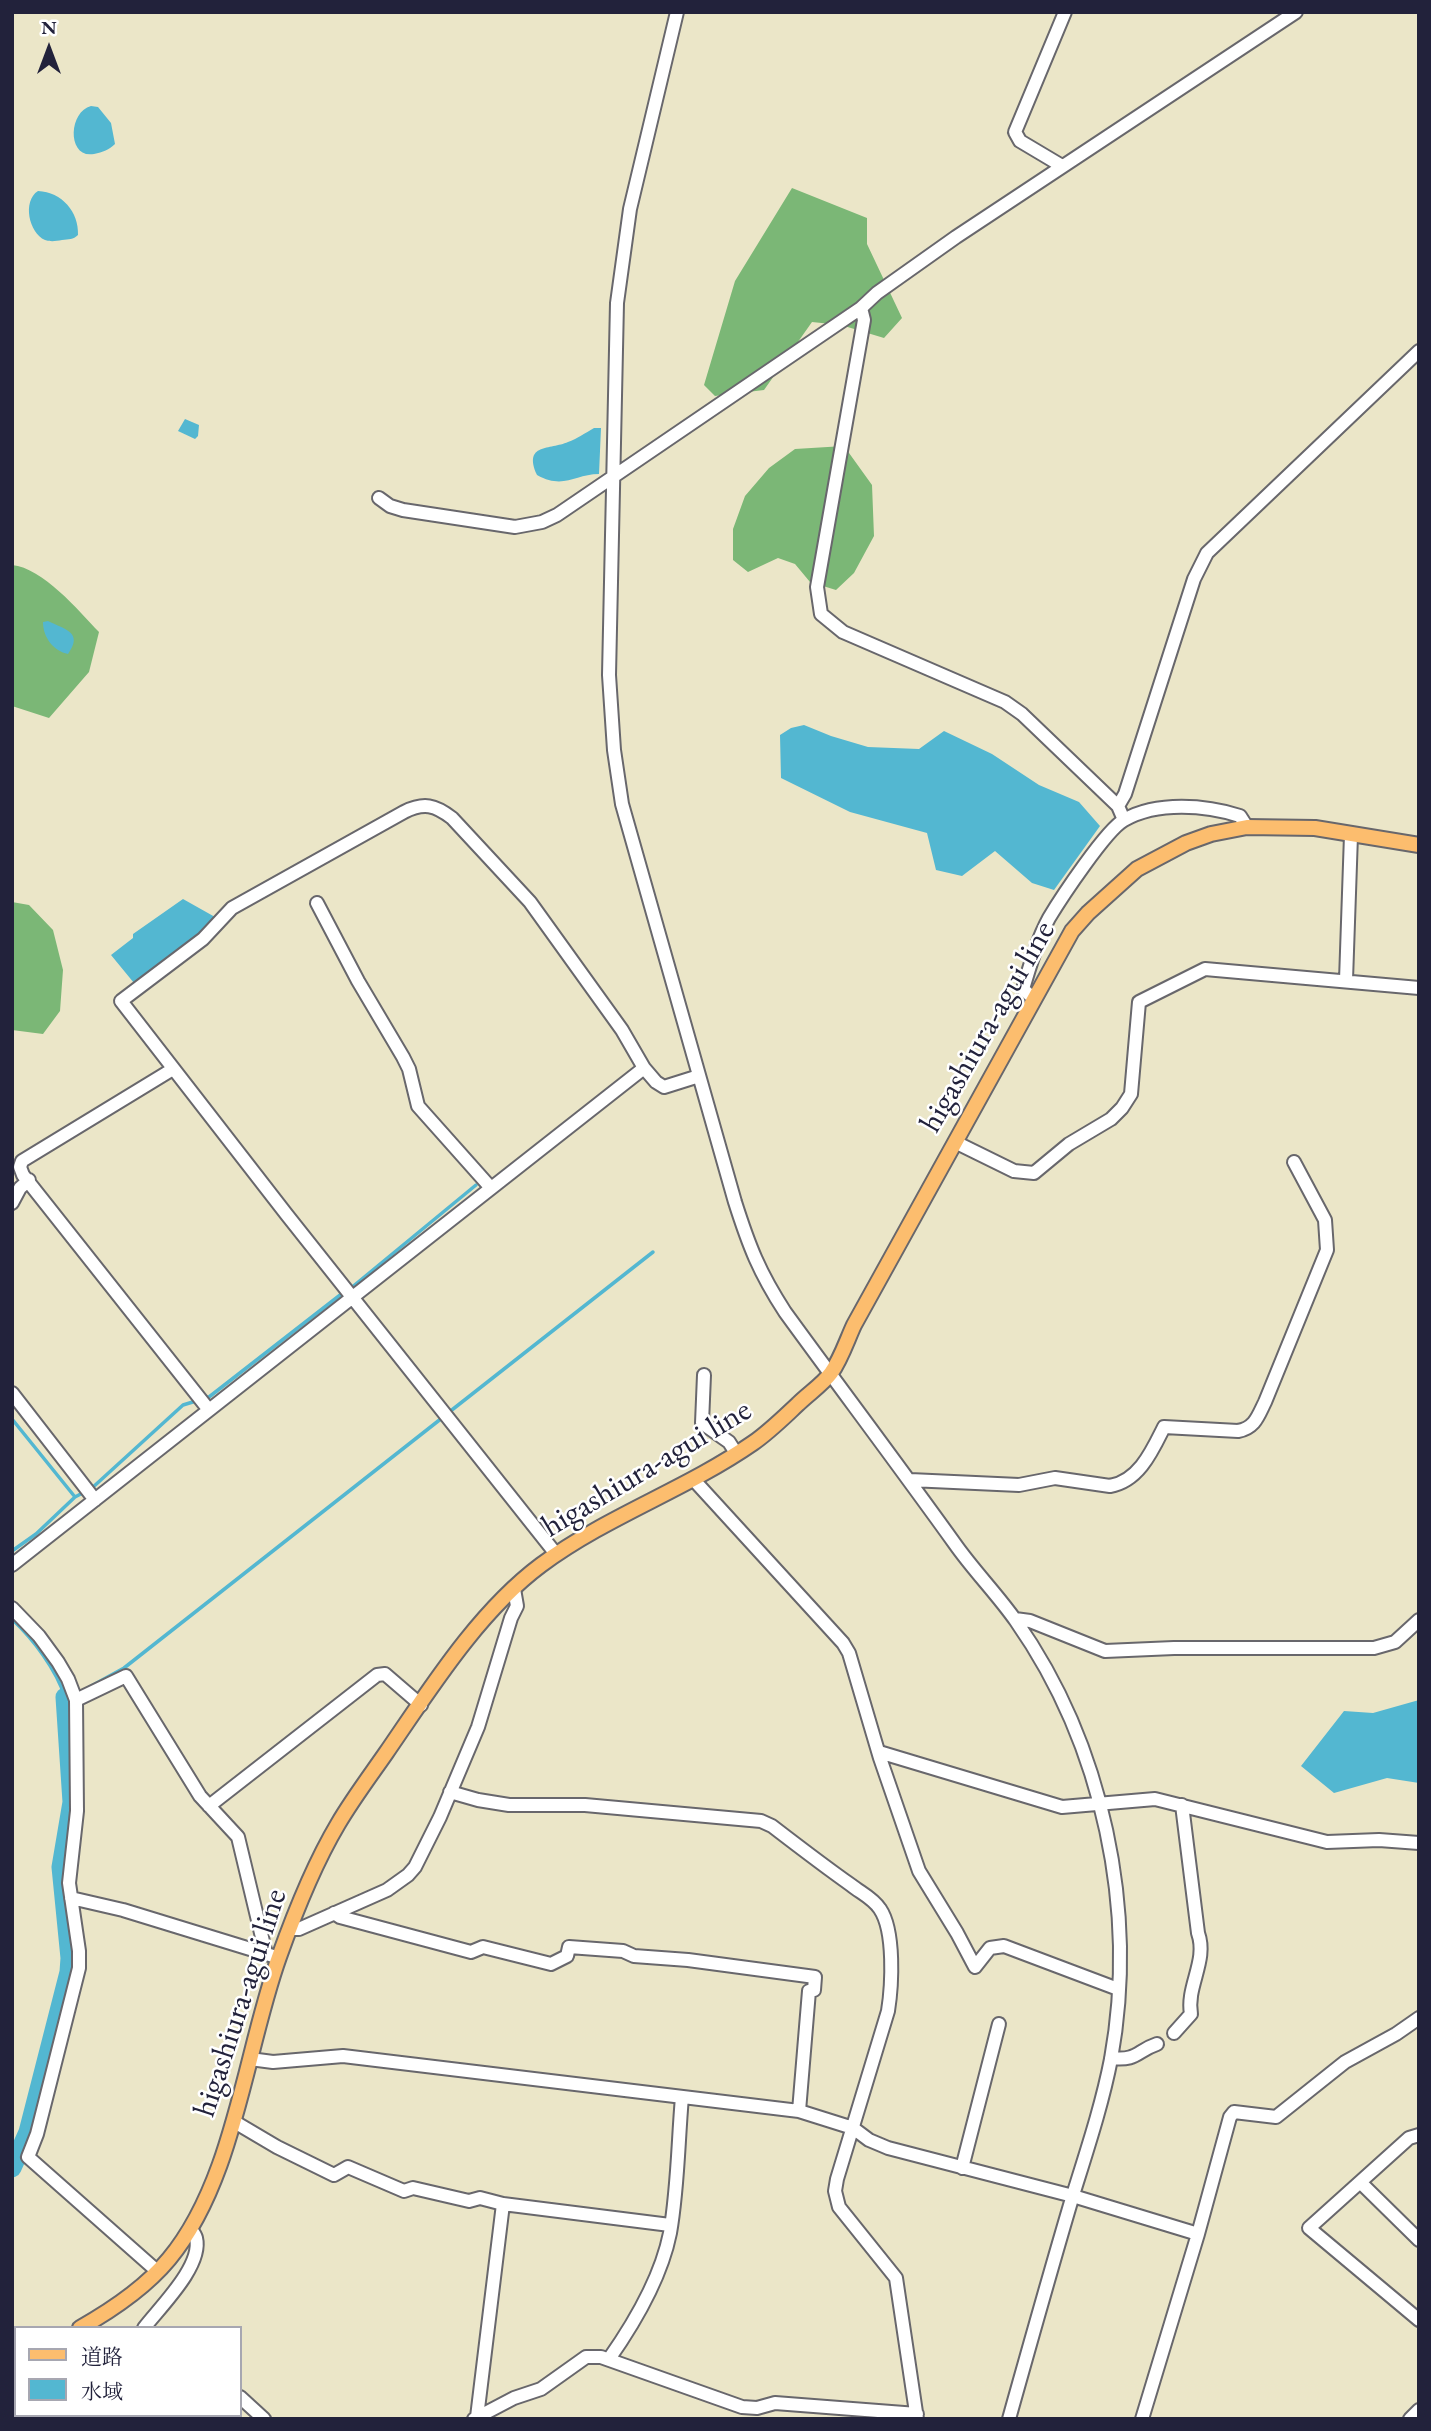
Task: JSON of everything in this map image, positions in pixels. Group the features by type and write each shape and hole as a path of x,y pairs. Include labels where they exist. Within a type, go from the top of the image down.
{"main road":[{"name":"higashiura-agui line","path":"84,2326 110,2311 157,2271 190,2228 210,2188 233,2121 250,2059 272,1956 290,1929 309,1879 338,1824 421,1704 472,1634 514,1589 556,1554 612,1519 693,1479 736,1453 770,1430 831,1373 855,1324 1034,999 1072,931 1088,913 1137,869 1186,842 1211,834 1247,827 1293,826 1419,845"}],"street":[{"path":"677,12 630,209 617,314 609,675 615,764 622,804 751,1251 763,1277 785,1312 972,1568 1015,1619 1041,1660 1079,1740 1098,1802 1115,1879 1120,1954 1111,2058 1097,2118 1009,2419"},
{"path":"1062,166 1020,141 1014,132 1065,12"},
{"path":"379,498 390,506 403,510 515,527 542,522 557,515 861,308 877,293 947,243 1296,12"},
{"path":"861,308 864,320 817,587 821,614 843,632 1005,702 1118,806 1124,820"},
{"path":"1118,806 1125,794 1194,579 1207,553 1419,351"},
{"path":"556,1554 121,1000 203,939 232,908 417,805 428,805 438,808 452,818 530,902 656,1082 664,1087 699,1076"},
{"path":"1034,999 1023,989 1049,919 1103,841 1124,820 1159,808 1218,809 1240,816 1247,827"},
{"path":"1346,980 1351,835"},
{"path":"317,903 409,1069 418,1106 491,1188"},
{"path":"955,1142 1014,1171 1034,1173 1042,1168 1069,1144 1111,1119 1131,1094 1139,1002 1198,971 1212,968 1419,988"},
{"path":"12,1565 644,1068"},
{"path":"173,1069 22,1161 20,1167 23,1175 209,1410"},
{"path":"909,1480 1019,1485 1055,1478 1118,1485 1145,1463 1155,1449 1164,1427 1238,1432 1254,1424 1327,1250 1325,1220 1294,1162"},
{"path":"12,1203 20,1188 29,1180"},
{"path":"704,1375 702,1423 729,1442 736,1453"},
{"path":"12,1393 95,1500"},
{"path":"693,1479 843,1643 849,1653 919,1871 975,1967 990,1948 1004,1946 1118,1989"},
{"path":"290,1929 299,1928 387,1889 408,1875 420,1858 478,1727 517,1606 514,1589"},
{"path":"12,1608 39,1636 68,1679 75,1700 78,1787 69,1868 79,1968 37,2134 28,2157 157,2271"},
{"path":"1015,1619 1030,1620 1105,1651 1174,1648 1374,1648 1395,1642 1419,1620"},
{"path":"209,1806 377,1675 384,1674 421,1704"},
{"path":"75,1700 126,1676 200,1796 238,1837 272,1956"},
{"path":"879,1752 1062,1807 1155,1799 1327,1842 1379,1840 1419,1843"},
{"path":"450,1793 509,1805 584,1805 761,1821 772,1826 865,1894 880,1909 886,1923 891,1995 835,2191 838,2207 896,2278 917,2416 775,2403 757,2408 742,2407 601,2357 586,2357 541,2389 514,2398 475,2418"},
{"path":"1174,2034 1191,2014 1190,2001 1202,1943 1182,1805"},
{"path":"71,1898 123,1910 272,1956"},
{"path":"334,1913 340,1917 471,1952 483,1947 551,1964 567,1956 569,1947 623,1951 634,1956 688,1960 815,1977 814,1990 809,1991 799,2111"},
{"path":"1142,2419 1230,2117 1234,2112 1276,2116 1345,2062 1419,2018"},
{"path":"962,2168 999,2024"},
{"path":"1111,2058 1134,2058 1157,2044"},
{"path":"250,2059 273,2062 343,2056 799,2111 853,2128 869,2140 888,2148 1073,2196 1198,2234"},
{"path":"609,2360 649,2291 670,2232 682,2097"},
{"path":"233,2121 277,2147 334,2175 348,2166 404,2191 413,2188 469,2201 480,2199 670,2225"},
{"path":"1418,2319 1310,2228 1414,2136 1419,2148"},
{"path":"1361,2183 1419,2240"},
{"path":"475,2418 503,2204"},
{"path":"146,2326 180,2284 194,2256 196,2239 190,2228"},
{"path":"242,2399 264,2419"},
{"path":"1410,2419 1419,2410"}],"green space":[{"path":"792,188 867,218 867,244 902,318 884,338 841,325 812,322 764,390 715,396 704,385 735,281"},
{"path":"844,446 872,485 874,536 854,573 836,590 810,582 795,564 778,558 748,572 733,560 733,529 745,496 769,468 795,449"},
{"path":"12,565 24,568 48,582 99,632 89,672 49,718 12,706"},
{"path":"12,902 29,905 53,930 63,970 60,1011 43,1034 12,1030"}],"water":[{"path":"91,106 98,107 111,123 115,144 94,154 85,154 75,143 75,125 83,110"},
{"path":"38,191 55,195 72,211 78,227 76,237 51,241 39,236 32,224 29,209 33,196"},
{"path":"185,419 199,425 195,439 178,431"},
{"path":"594,428 601,428 599,474 562,481 537,475 533,457 536,453 571,441"},
{"path":"48,621 66,629 73,636 74,641 68,654 50,643 43,622"},
{"path":"804,725 868,747 919,749 944,731 992,754 1039,785 1079,802 1100,826 1054,890 1032,883 995,851 962,876 936,870 927,833 850,812 781,778 780,735 791,728"},
{"path":"183,899 215,917 205,931 134,983 111,955 133,938 133,934"},
{"path":"1419,1700 1419,1783 1387,1778 1334,1793 1301,1766 1344,1711 1373,1713"}],"waterway":[{"path":"351,1288 476,1185"},
{"path":"448,1413 653,1252"},
{"path":"75,1497 92,1488 183,1405 209,1397 344,1292"},
{"path":"84,1690 124,1668 442,1418"},
{"path":"12,1419 75,1497 36,1534 12,1551"},
{"path":"12,1619 43,1655 65,1697 70,1696"},
{"path":"12,2168 28,2132 69,1972 61,1867 72,1802 65,1697"}]}
